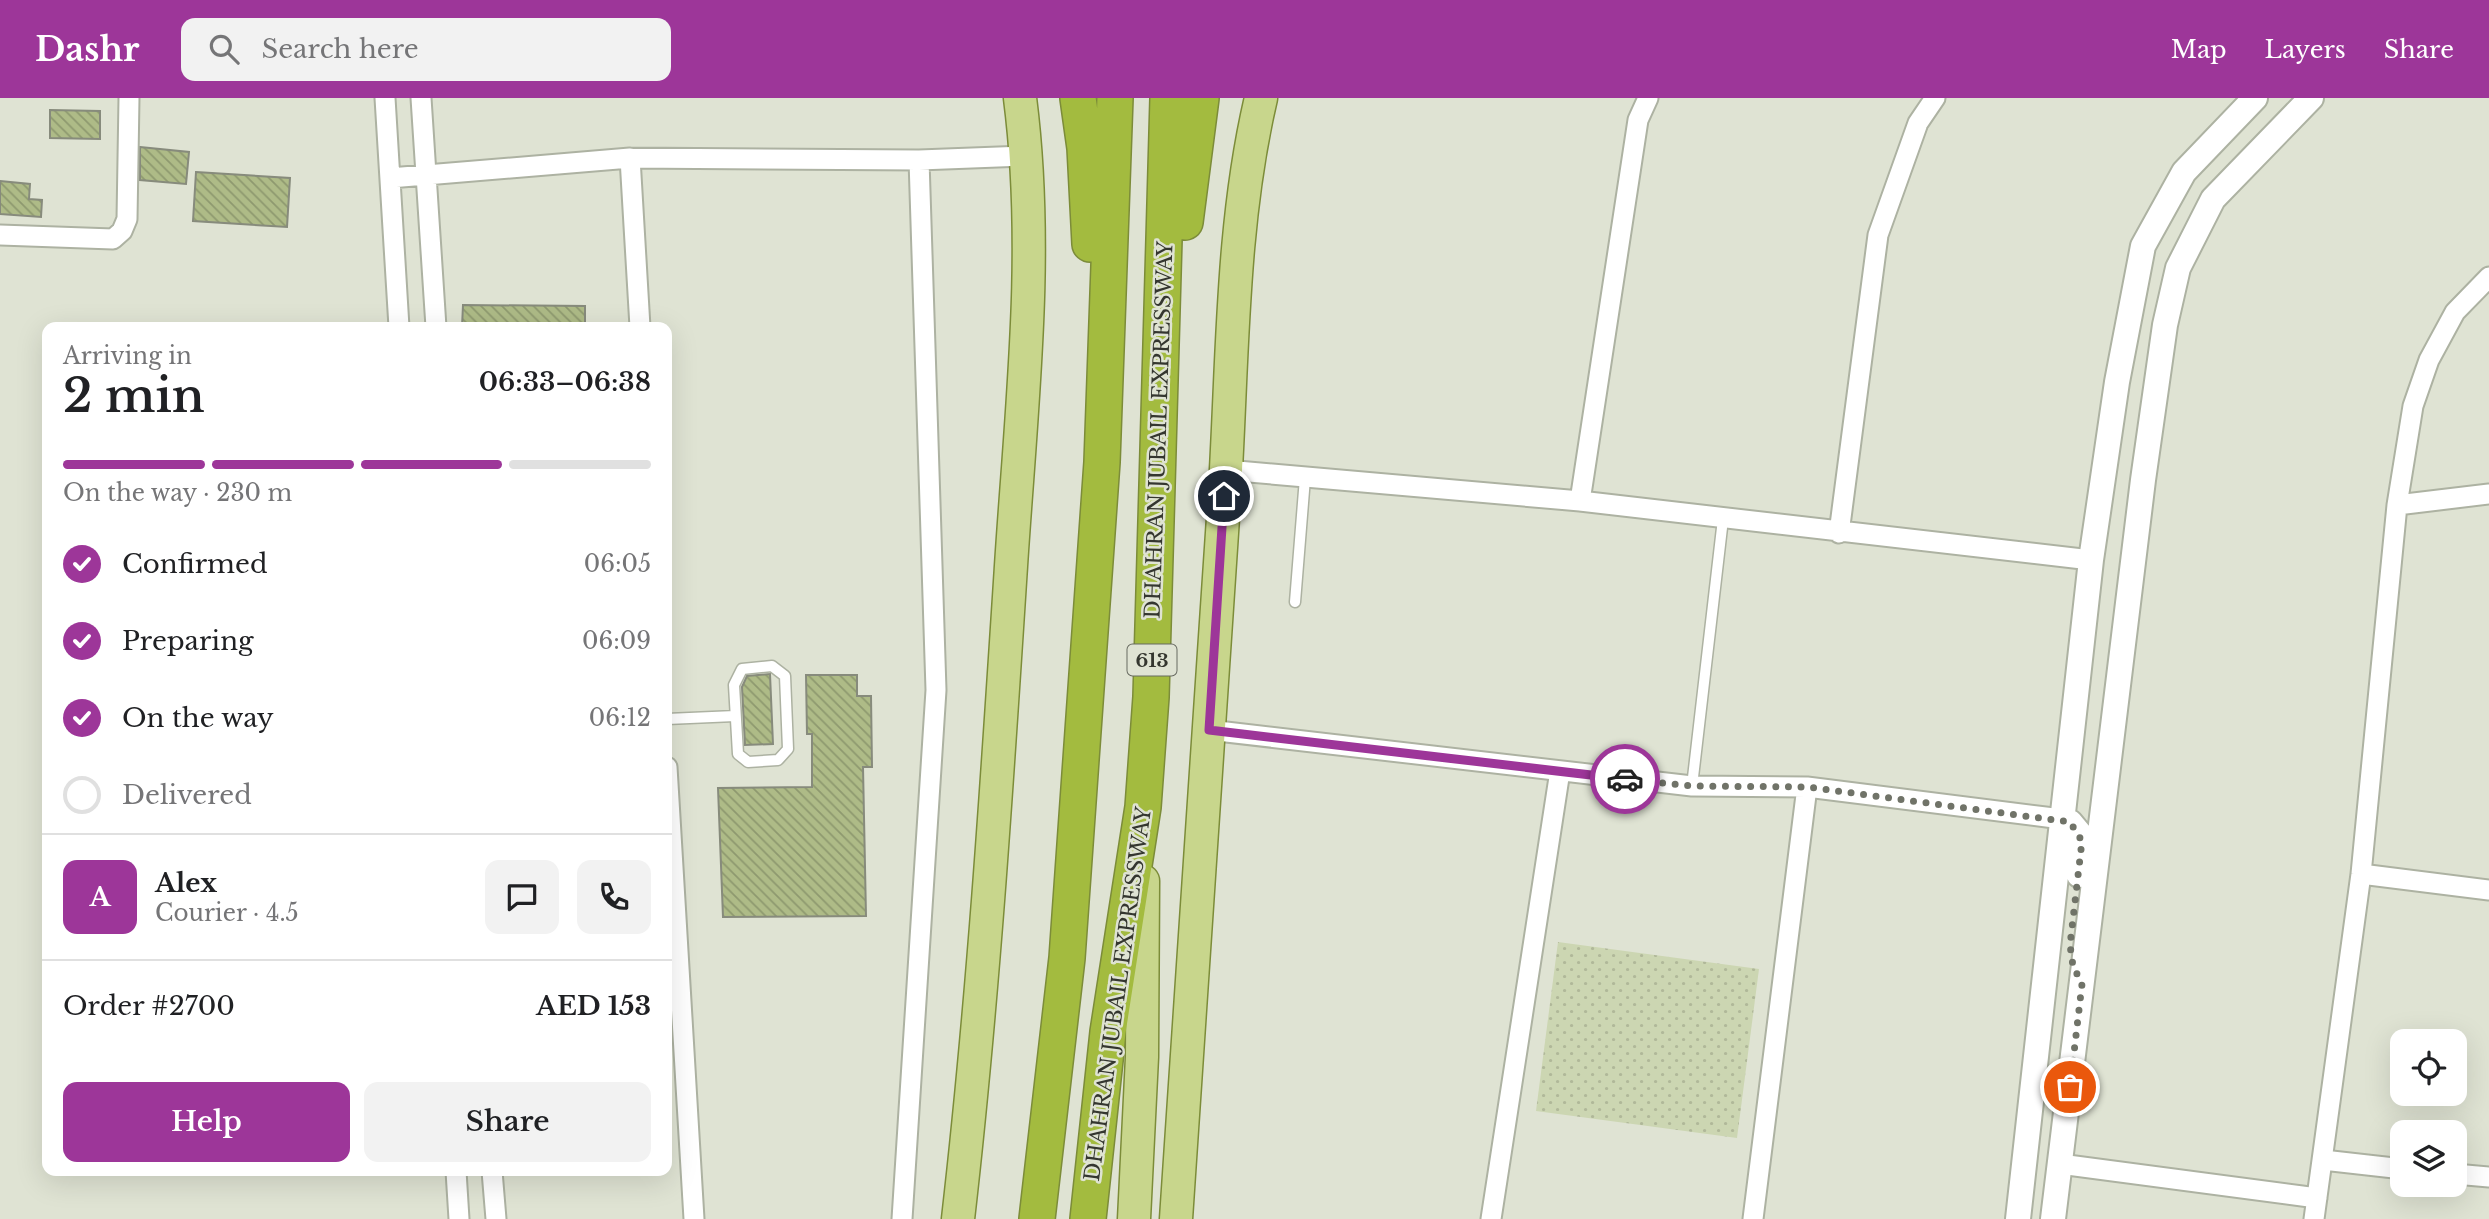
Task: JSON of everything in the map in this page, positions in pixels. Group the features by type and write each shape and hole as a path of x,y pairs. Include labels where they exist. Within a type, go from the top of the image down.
{"highway":[{"path":"1077,98 1085,148 1102,461"},
{"path":"1037,1219 1067,958 1102,461 1115,98"},
{"name":"DHAHRAN JUBAIL EXPRESSWAY","path":"1088,1219 1108,1032 1143,807 1151,697 1168,98"},
{"path":"1160,431 1201,98"}],"main road":[{"path":"958,1219 968,1136 1006,639 1031,254 1027,156 1020,98"},
{"path":"1176,1219 1226,470 1237,259 1250,146 1261,98"},
{"path":"1134,1219 1142,1057 1143,807"}],"street":[{"path":"0,235 113,239 122,231 127,219 129,98"},
{"path":"385,98 400,322"},
{"path":"421,98 436,322"},
{"path":"1580,501 1638,120 1648,98"},
{"path":"1839,533 1878,235 1918,123 1935,98"},
{"path":"2018,1219 2091,560 2117,382 2143,246 2184,172 2255,98"},
{"path":"2053,1219 2143,480 2165,325 2178,268 2213,199 2311,98"},
{"path":"390,178 630,159 919,160 1027,156"},
{"path":"630,159 640,322"},
{"path":"902,1219 936,690 919,160"},
{"path":"2314,1219 2361,874 2397,505 2413,406 2429,360 2455,312 2489,276"},
{"path":"1226,470 1580,501 2091,560"},
{"path":"2397,505 2489,494"},
{"path":"1209,730 1692,786 1807,787 2062,819 2076,827 2082,841 2070,945 2073,966 2082,984"},
{"path":"1491,1219 1560,771"},
{"path":"1753,1219 1807,787"},
{"path":"672,851 694,1219"},
{"path":"2361,874 2489,890"},
{"path":"2032,1081 2040,1098 2036,1147 2048,1161 2317,1198"},
{"path":"2323,1160 2390,1167"},
{"path":"2467,1175 2489,1177"},
{"path":"456,1176 459,1219"},
{"path":"492,1176 496,1219"}],"lane":[{"path":"1294,602 1305,478"},
{"path":"1692,786 1723,519"},
{"path":"772,666 785,676 788,749 784,756 778,760 748,762 742,759 738,754 735,716 734,685 742,669 772,666"},
{"path":"672,719 735,716"}],"green space":[{"path":"1558,942 1759,969 1737,1138 1536,1111"}],"building":[{"path":"50,110 100,111 100,139 50,138"},
{"path":"140,147 189,152 186,184 140,180"},
{"path":"196,172 290,178 287,227 193,221"},
{"path":"0,181 30,184 29,199 42,200 41,217 0,214"},
{"path":"463,305 585,306 585,322 462,322"},
{"path":"770,674 773,744 745,745 742,687 747,676"},
{"path":"806,675 857,675 857,696 871,696 872,767 863,767 866,916 723,917 718,788 812,787 812,734 807,734"}],"way so far":[{"path":"1625,779 1692,786 1807,787 2070,822 2076,827 2082,841 2070,956 2082,984 2070,1087"}],"route":[{"path":"1224,496 1209,730 1625,779"}]}
